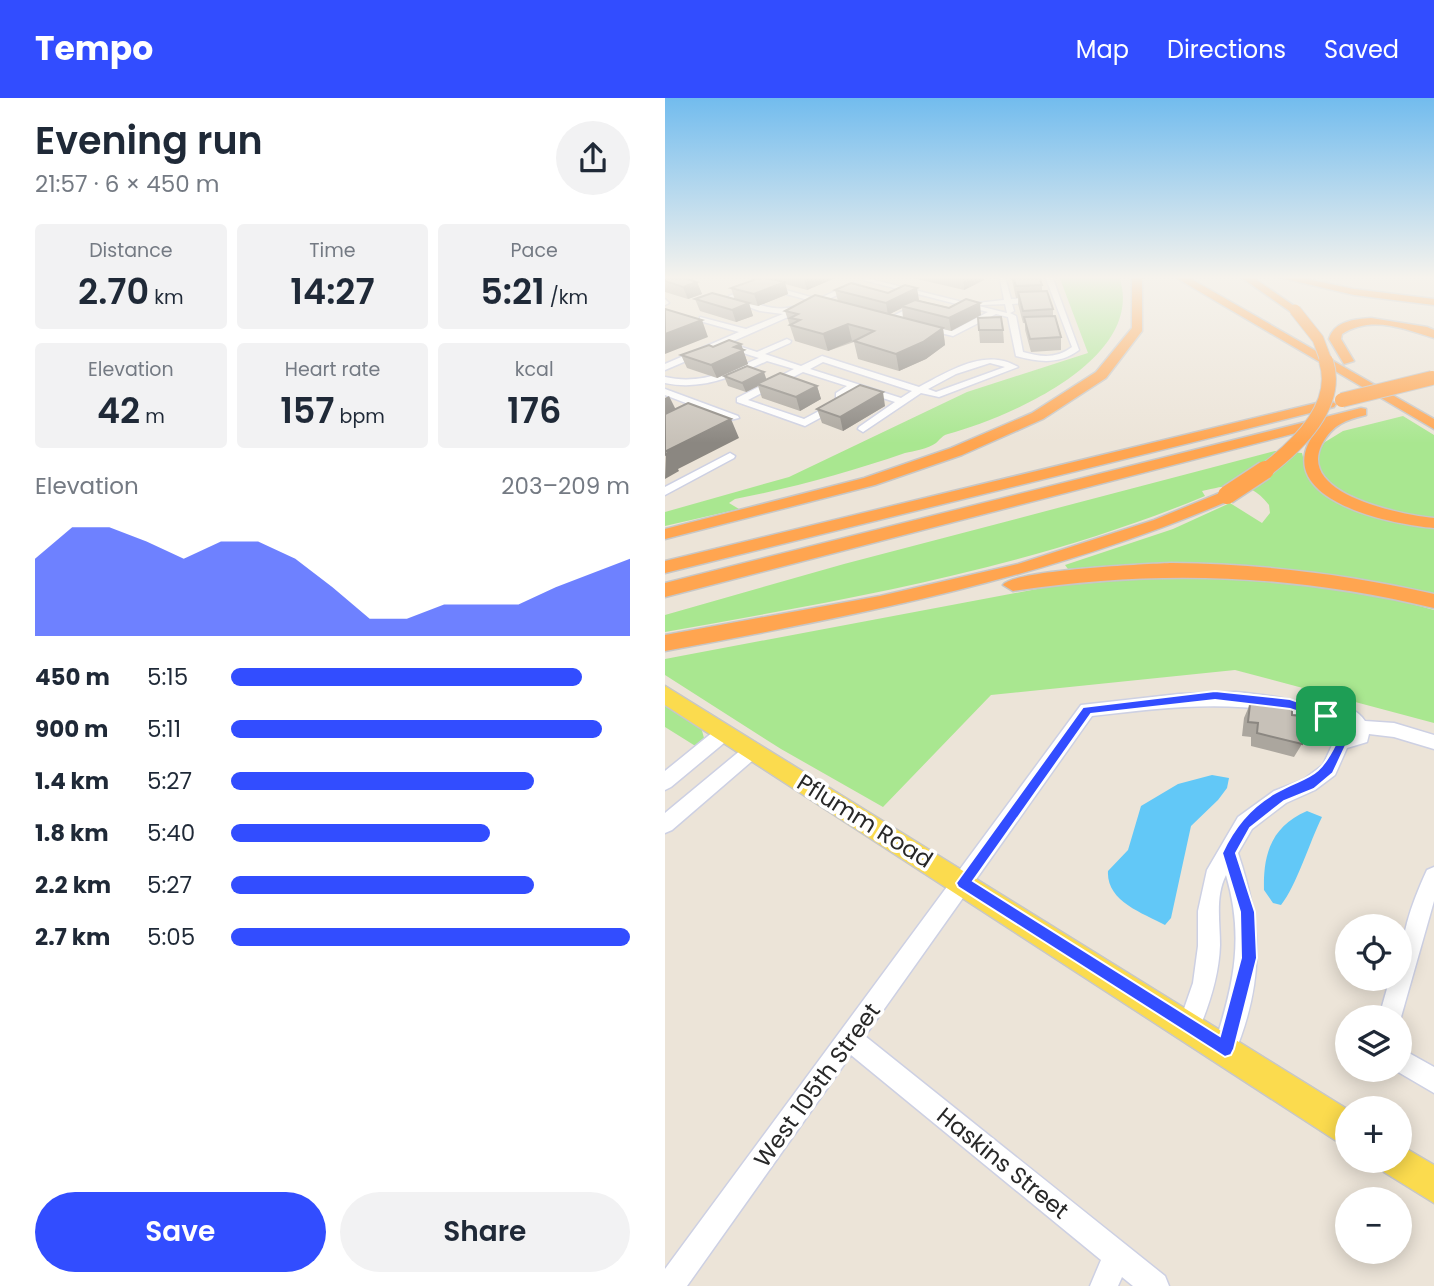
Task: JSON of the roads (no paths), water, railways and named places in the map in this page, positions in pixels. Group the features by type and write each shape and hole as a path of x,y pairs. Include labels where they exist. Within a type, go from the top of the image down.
{"highway":[{"path":"665,534 886,477 964,450 1039,414 1081,390 1120,354 1132,331"},
{"path":"1273,331 1434,425"},
{"path":"1297,331 1434,409"},
{"path":"665,643 888,600 1005,573 1095,547 1164,523 1227,495 1266,472 1297,446 1311,429 1326,400 1330,380 1325,355 1314,331"},
{"path":"1338,331 1335,339 1348,361"},
{"path":"665,567 1342,400 1433,383"},
{"path":"665,590 1361,412 1433,383"},
{"path":"1334,419 1310,456 1313,469 1324,484 1345,500 1371,511 1399,519 1434,523"},
{"path":"888,600 1086,573 1188,568 1307,576 1434,601"}],"main road":[{"name":"Pflumm Road","path":"665,694 1335,1120"},
{"path":"1412,1171 1434,1185"}],"street":[{"path":"1015,331 1019,354 1044,361 1068,355 1076,348 1069,331"},
{"path":"665,367 746,332"},
{"path":"665,380 677,384 718,379 787,341"},
{"path":"721,343 902,401"},
{"path":"854,386 841,393 841,403 805,423 740,400 822,359 920,390 936,395 1014,368 990,360 953,372 920,390 902,401 863,429"},
{"path":"665,392 734,418"},
{"path":"697,414 708,408"},
{"path":"665,492 730,456"},
{"name":"West 105th Street","path":"670,1286 1087,710 1215,696 1290,704 1326,716"},
{"path":"1362,727 1361,737 1357,740 1342,741 1327,730 1326,716 1342,713 1350,715 1362,727 1394,730 1434,742"},
{"path":"665,782 725,733"},
{"path":"1189,1026 1205,983 1209,946 1208,911 1213,877 1245,823 1280,797 1309,785 1329,770 1342,741"},
{"path":"665,824 753,750"},
{"path":"1225,1049 1249,958 1247,912 1229,853"},
{"path":"1394,1005 1425,897 1434,877"},
{"name":"Haskins Street","path":"850,1039 1155,1286"},
{"path":"1412,1067 1434,1081"},
{"path":"1104,1286 1117,1255"}],"water":[{"path":"1212,775 1229,778 1227,788 1191,826 1171,918 1165,925 1136,911 1119,898 1109,881 1108,871 1128,850 1141,806 1178,784"},
{"path":"1307,811 1322,817 1287,897 1281,905 1273,903 1264,890 1265,864 1272,842 1285,824"}]}
